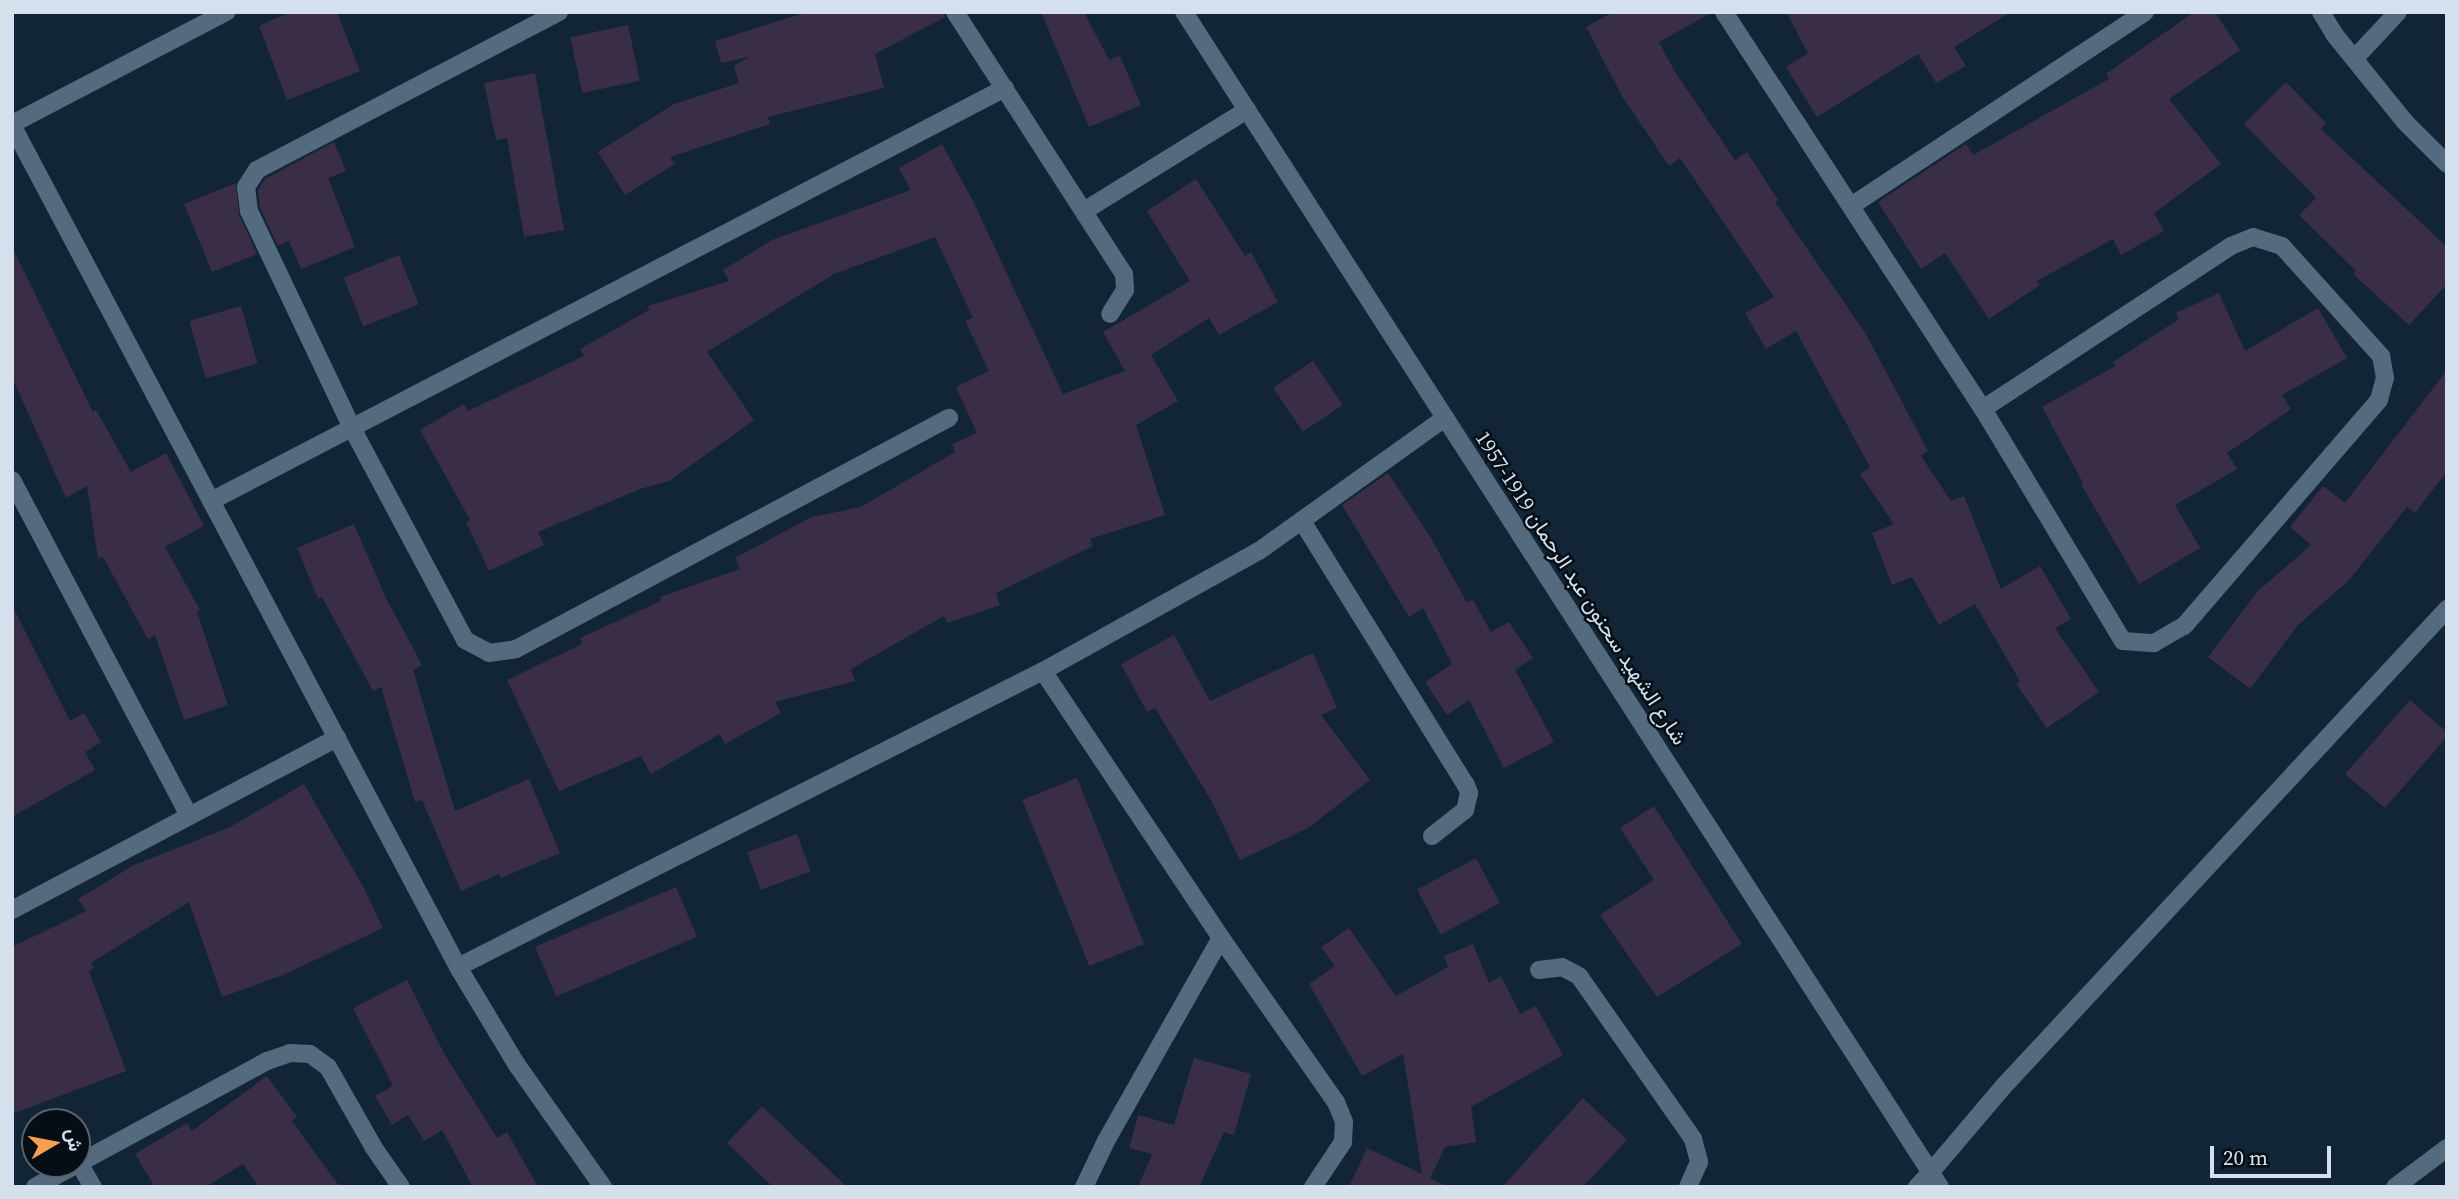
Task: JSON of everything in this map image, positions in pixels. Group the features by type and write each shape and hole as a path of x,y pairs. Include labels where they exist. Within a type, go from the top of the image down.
{"street":[{"path":"226,12 12,125 458,967 517,1065 603,1187"},
{"path":"559,12 257,170 246,187 249,211 352,428 465,640 489,653 516,649 948,418"},
{"path":"955,12 1124,274 1125,290 1110,314"},
{"name":"شارع الشهيد سحنون عبد الرحمان 1919-1957","path":"1184,12 1935,1180"},
{"path":"1724,12 1983,409 2123,641 2154,643 2184,626 2379,400 2385,378 2381,356 2282,246 2253,237 2231,246 1983,409"},
{"path":"1851,206 2145,12"},
{"path":"2321,12 2354,59 2405,122 2447,164"},
{"path":"2354,59 2398,12"},
{"path":"211,501 1005,88"},
{"path":"1084,211 1247,110"},
{"path":"458,967 1043,671 1259,551 1445,418"},
{"path":"12,480 189,816"},
{"path":"1302,521 1466,785 1468,802 1465,810 1432,836"},
{"path":"1917,1187 1935,1180 2001,1088 2447,609"},
{"path":"1043,671 1221,939 1336,1102 1344,1122 1343,1142 1313,1187"},
{"path":"12,910 337,738"},
{"path":"1084,1187 1106,1142 1221,939"},
{"path":"1539,970 1562,967 1579,976 1693,1139 1699,1162 1688,1187"},
{"path":"91,1156 267,1061 290,1053 310,1054 328,1067 374,1148 401,1187"},
{"path":"2395,1187 2447,1148"},
{"path":"35,1187 52,1178"}],"building":[{"path":"290,12 337,12 360,71 287,100 259,26"},
{"path":"807,12 944,12 945,17 875,54 884,88 768,117 770,124 670,157 675,164 625,195 598,152 674,104 739,83 734,66 749,57 721,63 715,41"},
{"path":"1041,12 1084,12 1109,60 1120,56 1141,105 1089,127"},
{"path":"1613,12 1713,12 1659,42 1675,72 1735,160 1747,152 1778,200 1775,202 1866,334 1928,451 1921,456 1951,501 1964,496 2001,589 2040,566 2071,619 2055,628 2099,692 2047,728 2016,684 2020,681 1975,604 1939,625 1912,577 1892,585 1872,533 1894,524 1860,474 1870,467 1796,331 1766,349 1745,313 1774,297 1680,158 1669,166 1622,96 1586,27"},
{"path":"1786,12 2011,12 1954,47 1966,66 1936,83 1918,54 1817,117 1786,67 1808,53"},
{"path":"2194,12 2215,12 2240,50 2169,99 2221,164 2154,213 2164,231 2121,255 2113,239 2037,281 2040,285 1989,319 1945,253 1921,269 1878,202 1966,144 1973,155 2109,79 2106,74"},
{"path":"628,25 640,81 582,93 570,37"},
{"path":"535,73 564,230 524,237 507,138 496,140 484,83"},
{"path":"2286,82 2326,123 2321,129 2447,247 2447,284 2409,325 2353,274 2356,271 2299,215 2316,198 2244,124"},
{"path":"334,142 346,171 328,178 355,247 301,269 289,241 278,246 260,208 258,190 265,179"},
{"path":"942,144 974,203 1063,394 1125,371 1103,332 1190,281 1147,211 1196,179 1245,256 1251,252 1278,302 1219,335 1209,318 1151,355 1178,401 1136,425 1165,515 1090,539 1093,546 996,593 1000,605 947,623 944,616 851,669 855,681 775,702 781,713 725,744 720,734 651,774 641,756 559,791 507,680 582,644 580,638 661,601 660,597 740,569 735,558 812,517 861,507 955,452 952,444 977,433 956,387 989,371 965,321 973,318 935,237 834,274 707,352 754,420 669,481 640,489 538,532 544,545 489,571 466,522 470,520 420,430 464,404 468,411 584,356 580,349 649,310 648,306 729,281 723,270 772,240 911,190 899,168"},
{"path":"236,183 239,215 257,254 212,272 184,204"},
{"path":"12,247 93,412 96,410 131,472 166,453 204,526 165,547 200,610 197,612 228,705 184,720 155,635 148,639 103,557 98,558 87,486 66,498 12,377"},
{"path":"399,255 419,304 363,327 343,277"},
{"path":"2219,293 2245,351 2318,308 2347,358 2282,395 2291,409 2227,453 2237,469 2175,505 2200,548 2139,584 2081,484 2083,483 2042,407 2115,366 2113,362 2179,319 2176,313"},
{"path":"241,306 258,364 206,379 189,321"},
{"path":"1313,361 1343,405 1303,432 1273,388"},
{"path":"2447,370 2447,471 2415,513 2407,507 2349,580 2298,625 2250,689 2208,657 2257,592 2311,545 2290,527 2323,486 2345,503"},
{"path":"1388,473 1431,538 1467,603 1473,600 1491,632 1509,622 1533,658 1515,670 1554,742 1504,768 1469,700 1447,715 1425,682 1452,664 1423,608 1409,617 1342,505"},
{"path":"354,524 385,596 422,665 413,670 455,811 529,779 560,853 501,878 499,874 461,891 422,800 415,802 381,687 373,691 322,597 318,599 297,548"},
{"path":"12,605 70,721 84,713 101,742 85,752 95,770 12,817"},
{"path":"1174,635 1210,701 1313,653 1337,708 1321,715 1370,780 1308,828 1240,860 1212,802 1155,708 1147,712 1121,664"},
{"path":"2410,700 2447,732 2447,737 2385,808 2345,774"},
{"path":"1077,778 1144,944 1089,966 1022,800"},
{"path":"304,784 364,888 383,928 283,975 222,997 189,902 91,963 94,968 89,971 126,1071 28,1108 21,1108 21,1111 12,1114 12,947 86,911 78,899 134,865 230,827"},
{"path":"1654,806 1742,944 1657,997 1600,915 1654,880 1620,828"},
{"path":"797,834 811,872 761,890 747,852"},
{"path":"1476,858 1500,903 1441,934 1417,889"},
{"path":"676,887 697,937 556,996 535,947"},
{"path":"1349,928 1396,996 1448,967 1444,956 1473,944 1489,983 1501,976 1520,1014 1536,1006 1563,1055 1471,1107 1476,1142 1445,1147 1430,1178 1447,1187 1349,1187 1367,1148 1422,1174 1403,1054 1362,1076 1309,984 1335,966 1321,947"},
{"path":"407,980 445,1055 497,1138 507,1132 538,1187 473,1187 442,1130 424,1141 408,1115 392,1125 375,1096 393,1086 353,1008"},
{"path":"1194,1058 1251,1074 1234,1135 1224,1132 1199,1187 1138,1187 1152,1154 1129,1148 1138,1115 1174,1125"},
{"path":"267,1076 297,1117 292,1121 340,1187 259,1187 243,1164 205,1187 155,1187 135,1154 187,1123 192,1131"},
{"path":"1583,1098 1627,1140 1583,1187 1502,1187"},
{"path":"762,1106 847,1187 773,1187 727,1143"}]}
